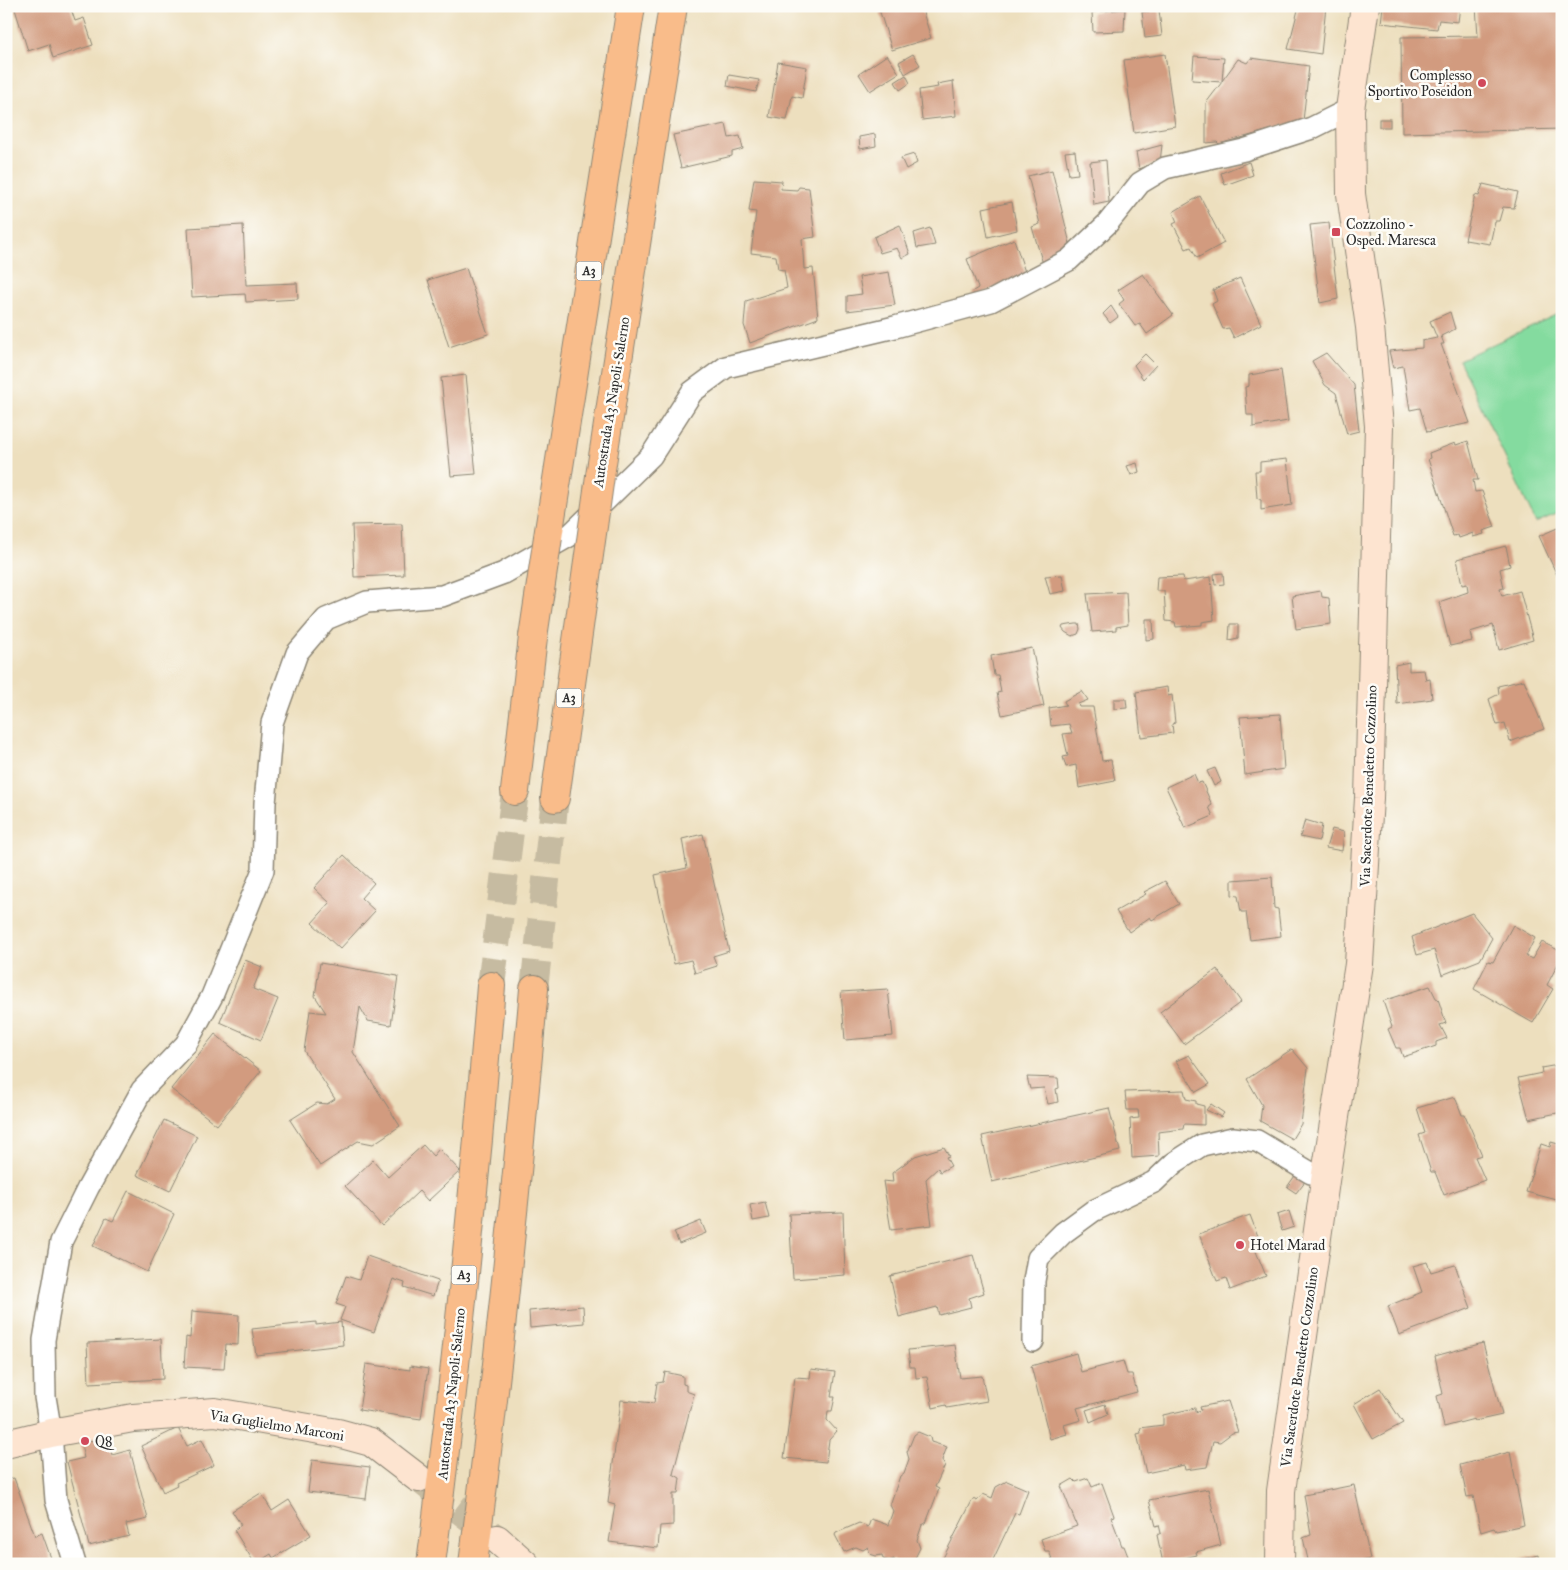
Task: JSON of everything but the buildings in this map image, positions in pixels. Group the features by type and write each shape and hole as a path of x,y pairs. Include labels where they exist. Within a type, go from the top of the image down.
{"highway":[{"name":"A3","path":"514,791 533,637 631,6"},
{"name":"Autostrada A3 Napoli-Salerno","path":"555,798 600,476 673,6"},
{"name":"Autostrada A3 Napoli-Salerno","path":"431,1564 448,1427 479,1138 491,986"},
{"path":"473,1564 491,1427 518,1169 534,989"}],"main road":[{"name":"Via Sacerdote Benedetto Cozzolino","path":"1280,1564 1281,1492 1326,1174 1359,964 1369,798 1379,426 1370,327 1350,194 1350,110 1365,6"},
{"name":"Via Guglielmo Marconi","path":"6,1444 51,1433 133,1418 214,1412 338,1433 371,1442 418,1478"},
{"path":"497,1539 525,1564"}],"street":[{"path":"75,1564 56,1500 51,1433 45,1397 44,1340 61,1242 88,1188 142,1090 186,1044 212,996 262,870 265,803 272,723 297,653 326,619 367,602 442,596 504,573 569,536 651,456 692,392 726,367 895,327 991,301 1069,260 1108,223 1140,183 1165,168 1244,150 1312,128 1350,110"},
{"path":"1033,1341 1034,1281 1038,1258 1063,1234 1093,1211 1154,1182 1174,1163 1202,1145 1233,1138 1257,1141 1311,1173 1326,1174"}],"green space":[{"path":"1562,312 1562,511 1536,523 1459,360"}],"tunnel":[{"path":"491,986 515,791"},
{"path":"534,989 555,798"},
{"path":"423,1482 496,1538"}],"place":[{"name":"Complesso Sportivo Poseidon","path":"1482,83"},
{"name":"Cozzolino - Osped. Maresca","path":"1336,232"},
{"name":"Hotel Marad","path":"1240,1245"},
{"name":"Q8","path":"85,1441"}]}
